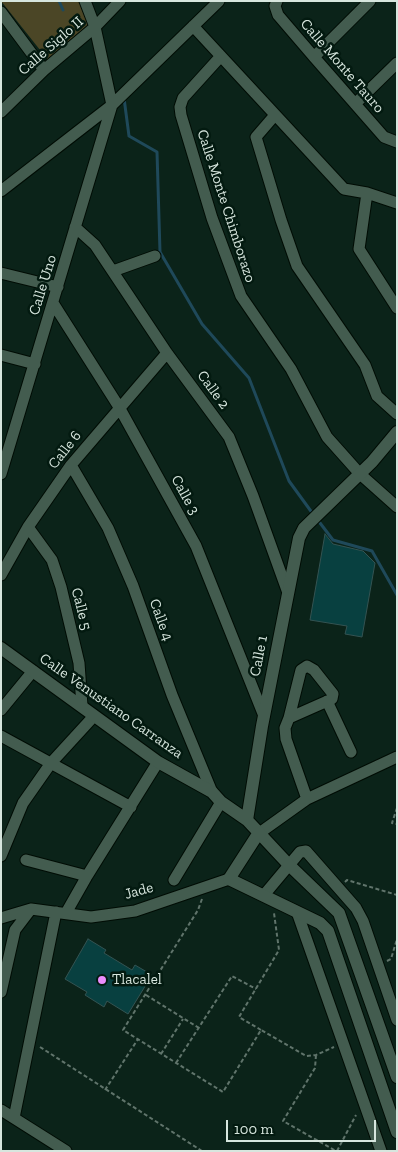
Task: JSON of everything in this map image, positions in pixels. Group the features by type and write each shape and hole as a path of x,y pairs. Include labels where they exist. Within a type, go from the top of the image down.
{"street":[{"path":"85,1 95,27 112,105"},
{"name":"Calle Siglo II","path":"1,112 44,70 95,27 120,1"},
{"path":"1,191 112,105 219,1"},
{"name":"Calle Monte Tauro","path":"277,1 275,6 278,15 384,137 397,142"},
{"path":"314,57 370,1"},
{"path":"1,12 44,70"},
{"path":"193,26 344,189 367,193 397,204"},
{"name":"Calle Monte Chimborazo","path":"221,56 183,98 180,107 212,218 241,296 291,369 327,438 360,474 397,508"},
{"path":"355,104 397,63"},
{"name":"Calle Uno","path":"1,474 6,437 35,364 112,105"},
{"path":"276,115 256,137 297,266 365,365 377,396 397,414"},
{"path":"367,193 359,249 397,308"},
{"name":"Calle 2","path":"76,227 95,245 167,353 229,437 288,592"},
{"path":"113,271 155,256"},
{"path":"1,273 58,287"},
{"name":"Calle 3","path":"53,303 119,407 196,546 264,716"},
{"name":"Calle 6","path":"1,575 28,527 71,465 167,353"},
{"path":"1,355 35,364"},
{"name":"Calle 1","path":"247,820 264,716 299,538 304,528 360,474 397,432"},
{"name":"Calle 4","path":"71,465 108,528 133,586 172,695 216,797"},
{"name":"Calle 5","path":"28,527 52,560 61,587 79,662 82,706"},
{"name":"Calle Venustiano Carranza","path":"1,648 158,762 216,797 247,820 258,834 339,913 397,1078"},
{"path":"289,718 332,700 332,694 314,670 307,666 301,670 285,728 286,740 307,799"},
{"path":"1,710 33,671"},
{"path":"327,701 351,752"},
{"path":"1,856 23,803 51,763 94,716"},
{"path":"1,736 131,807"},
{"path":"397,757 307,799 258,834 229,879 320,923 328,931 397,1132"},
{"path":"14,1118 30,1041 61,913 87,876 158,762"},
{"path":"174,880 216,797"},
{"path":"268,897 289,865 300,852 306,851 356,908 363,921 397,1020"},
{"path":"26,860 87,876"},
{"name":"Jade","path":"1,918 31,909 91,917 135,911 229,879"},
{"path":"1,992 15,930 31,909"},
{"path":"297,912 381,1151"},
{"path":"1,1110 66,1151"}],"path":[{"path":"397,808 392,823 397,824"},
{"path":"337,888 348,880 397,895"},
{"path":"205,887 198,910 123,1030 223,1092 261,1030"},
{"path":"268,897 279,950 239,1017 306,1056 316,1055 344,1043"},
{"path":"378,964 391,959 397,939"},
{"path":"176,1063 232,976 256,989"},
{"path":"145,994 198,1028"},
{"path":"161,1054 183,1019"},
{"path":"105,1090 138,1039"},
{"path":"30,1041 202,1151"},
{"path":"316,1055 315,1068 283,1121 337,1151 359,1109"}],"shaded area":[{"path":"1,1 80,1 90,23 48,60"}],"building":[{"path":"325,534 333,544 363,551 375,563 362,637 345,634 347,626 310,620"},
{"path":"88,939 106,950 104,953 132,970 135,965 152,975 128,1014 107,1001 104,1007 85,995 87,992 65,979"}],"waterway":[{"path":"59,1 63,10"},
{"path":"124,98 129,136 157,152 160,252 202,324 249,378 289,481 313,514"},
{"path":"317,519 333,540 372,551 397,595"}],"place":[{"name":"Tlacalel","path":"102,980"}]}
